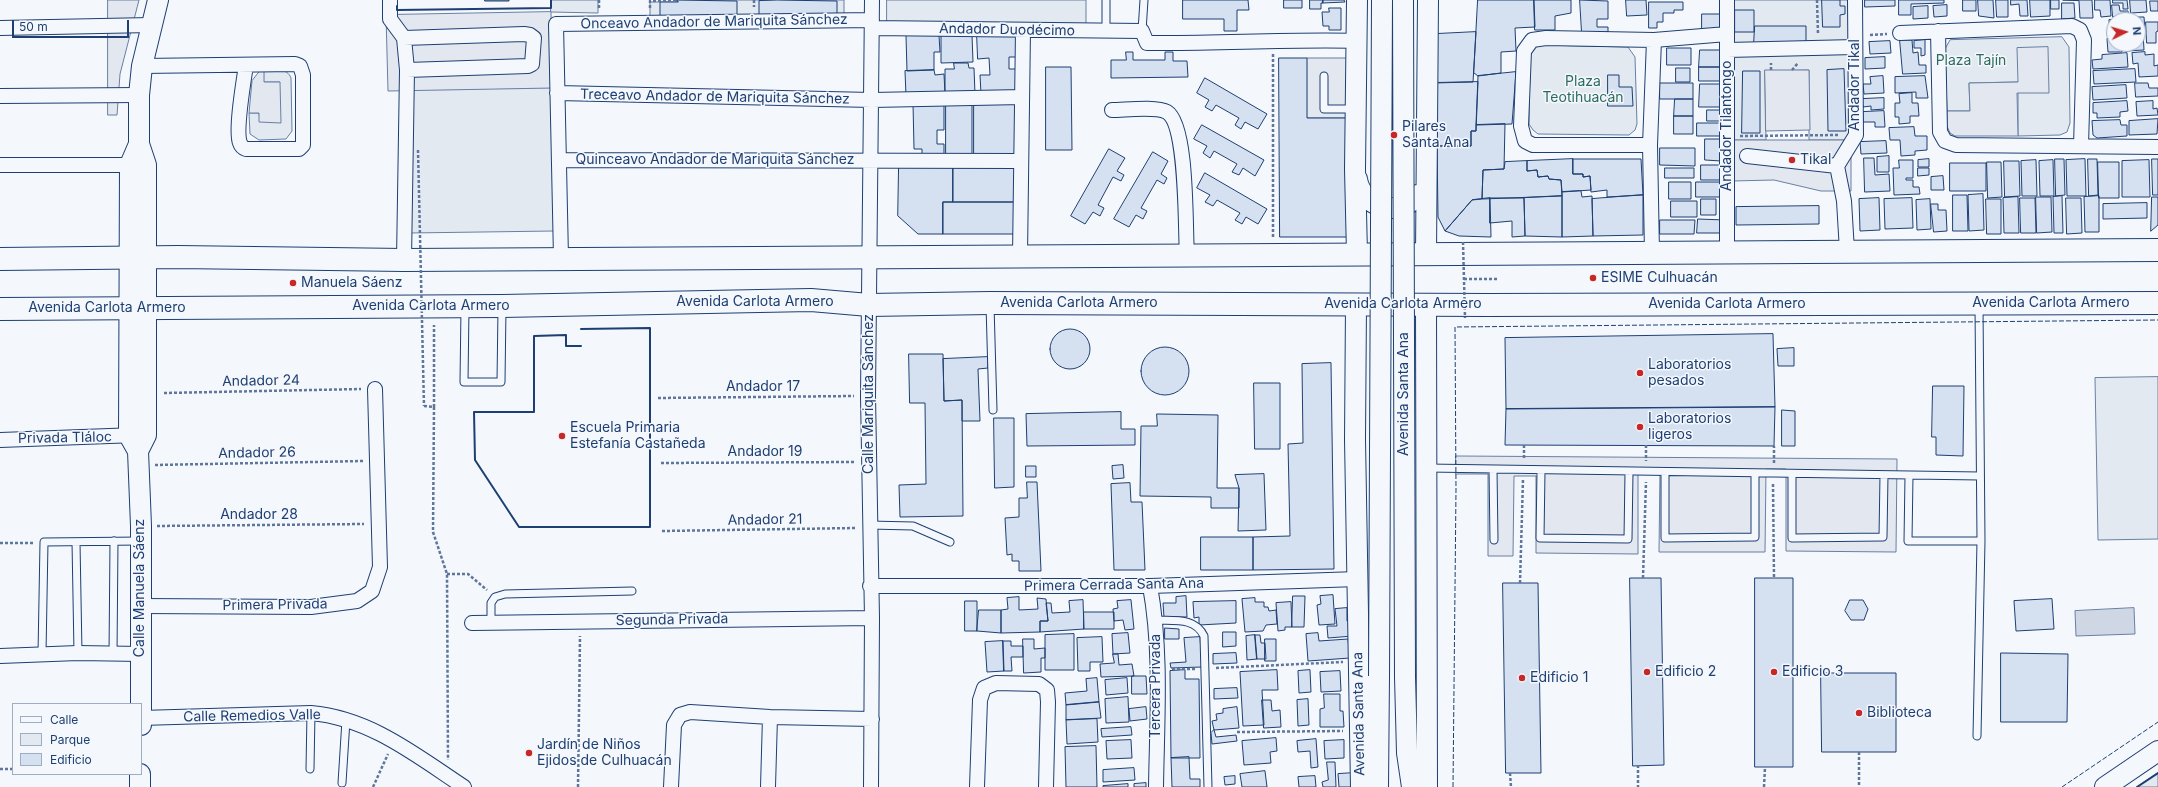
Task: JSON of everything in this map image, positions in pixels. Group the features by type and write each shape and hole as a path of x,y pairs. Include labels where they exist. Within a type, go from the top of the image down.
{"main road":[{"path":"0,259 138,257 404,260 870,256 1426,255 2158,250"},
{"name":"Avenida Carlota Armero","path":"0,309 502,306 811,300 869,305 990,303 1426,305 1979,304 2158,302"}],"street":[{"name":"Calle Manuela Sáenz","path":"141,703 141,533 138,447 137,308 139,95 142,66 158,0"},
{"path":"390,0 390,19 404,38 406,70 404,260"},
{"name":"Calle Mariquita Sánchez","path":"871,787 872,618 870,586 868,396 872,0"},
{"path":"1357,254 1355,169 1358,0"},
{"name":"Avenida Santa Ana","path":"1378,787 1382,0"},
{"name":"Avenida Santa Ana","path":"1403,0 1405,677 1407,754 1412,787"},
{"path":"1426,255 1425,171 1428,0"},
{"name":"Andador Tilantongo","path":"1727,0 1727,252"},
{"name":"Andador Tikal","path":"1837,166 1856,135 1855,0"},
{"name":"Onceavo Andador de Mariquita Sánchez","path":"557,93 556,24 872,24"},
{"name":"Andador Duodécimo","path":"872,24 1023,30 1142,31"},
{"path":"0,28 151,25"},
{"path":"1900,33 2072,26 2080,30 2084,40 2081,146"},
{"path":"1020,256 1023,30"},
{"path":"1142,31 1147,43 1186,44 1283,40 1358,41"},
{"path":"1938,31 1940,132 1945,142 1956,145 2158,147"},
{"path":"404,38 524,34 530,35 534,38 532,64 528,66 406,70"},
{"path":"1650,145 1533,145 1525,141 1521,126 1524,51 1532,40 1546,38 1654,40 1727,34"},
{"path":"1652,253 1650,145 1654,40"},
{"path":"1727,50 1818,48 1855,41"},
{"path":"142,66 295,64 300,66 303,75 303,145 299,149 246,149 239,142 246,65"},
{"path":"557,93 561,258"},
{"name":"Treceavo Andador de Mariquita Sánchez","path":"557,93 872,100 1022,97"},
{"path":"0,96 139,95"},
{"path":"1112,110 1158,109 1166,112 1174,118 1179,137 1183,166 1187,255"},
{"path":"1747,156 1837,166 1844,201 1847,251"},
{"name":"Quinceavo Andador de Mariquita Sánchez","path":"559,160 1021,161"},
{"path":"0,165 138,165"},
{"path":"1355,169 1358,186 1368,200 1384,208 1392,208 1408,203 1415,198 1424,183 1425,171"},
{"name":"Avenida Santa Ana","path":"1356,304 1355,439 1361,787"},
{"name":"Avenida Santa Ana","path":"1426,305 1426,787"},
{"name":"Calle Manuela Sáenz","path":"137,308 147,393 138,447"},
{"name":"Primera Privada","path":"140,606 310,607 357,601 372,591 380,567 375,389"},
{"path":"1355,439 1360,424 1370,412 1378,408 1393,406 1408,411 1415,416 1424,429 1425,437"},
{"name":"Privada Tláloc","path":"0,440 138,447"},
{"name":"Primera Cerrada Santa Ana","path":"870,586 1150,586 1358,579"},
{"name":"Tercera Privada","path":"1150,586 1156,620 1158,670 1156,787"},
{"name":"Segunda Privada","path":"472,623 872,618"},
{"path":"0,656 78,653 140,654"},
{"path":"977,787 980,700 984,688 996,683 1039,684 1047,690 1046,787"},
{"path":"671,787 674,725 680,715 690,712 770,717 872,719"},
{"name":"Calle Remedios Valle","path":"142,718 311,713 326,714 370,728 394,740 464,787"},
{"path":"768,787 770,717"},
{"path":"2105,787 2158,751"},
{"path":"140,775 140,787"}],"lane":[{"path":"1106,0 1106,30"},
{"path":"1142,31 1144,0"},
{"path":"1324,76 1324,109 1356,110"},
{"path":"990,303 993,410"},
{"path":"1977,736 1981,542 1979,304"},
{"path":"465,306 464,382 501,382 502,306"},
{"path":"1426,468 1665,473 1980,476"},
{"path":"1493,469 1494,540"},
{"path":"1540,471 1540,538 1628,539 1629,472"},
{"path":"1665,473 1665,538 1755,538 1755,474"},
{"path":"1792,474 1792,538 1883,537 1884,475"},
{"path":"1909,476 1908,541 1981,542"},
{"path":"869,526 913,526 950,542"},
{"path":"42,654 44,542 114,541 141,533"},
{"path":"113,654 114,541"},
{"path":"76,542 78,653"},
{"path":"492,623 491,603 495,597 505,594 632,591"},
{"path":"1156,620 1191,622 1200,628 1204,636 1208,787"},
{"path":"310,769 311,713"},
{"path":"342,783 346,720"}],"path":[{"path":"650,23 650,1 676,0"},
{"path":"1818,0 1818,48"},
{"path":"1855,41 1900,33"},
{"path":"1272,51 1273,255"},
{"path":"1727,136 1856,135"},
{"path":"418,150 424,406 434,407"},
{"path":"1463,242 1465,318"},
{"path":"1464,279 1499,279"},
{"path":"434,306 433,532 447,574 448,776"},
{"name":"Andador 24","path":"147,393 375,389"},
{"name":"Andador 17","path":"658,398 868,396"},
{"path":"1520,583 1524,445"},
{"path":"1643,578 1646,445"},
{"path":"1774,446 1774,578"},
{"name":"Andador 26","path":"138,447 376,460"},
{"name":"Andador 19","path":"661,463 868,462"},
{"name":"Andador 28","path":"141,533 378,524"},
{"name":"Andador 21","path":"662,531 869,526"},
{"path":"0,543 44,542"},
{"path":"447,574 468,574 495,597"},
{"path":"578,787 581,621"},
{"path":"1158,670 1358,661"},
{"path":"1237,732 1359,731"},
{"path":"373,787 394,740"},
{"path":"1859,752 1859,787"},
{"path":"1638,766 1638,787"},
{"path":"1764,787 1765,767"},
{"path":"0,769 12,769"},
{"path":"1510,773 1511,787"}],"green space":[{"path":"551,0 598,0 598,13 551,12"},
{"path":"677,0 844,0 844,18 650,18 650,2 677,2"},
{"path":"887,0 1086,0 1086,26 887,26"},
{"path":"1733,0 1848,0 1851,140 1809,140 1809,70 1765,71 1766,140 1732,140"},
{"name":"Plaza Tajín","path":"2062,37 2069,47 2070,123 2067,132 2060,135 2018,136 2018,82 1969,83 1970,111 1947,111 1945,49 1950,40"},
{"name":"Plaza Teotihuacán","path":"1541,45 1628,47 1635,57 1637,124 1635,130 1629,135 1538,134 1533,130 1529,124 1530,54 1533,49"},
{"path":"264,71 283,71 286,72 291,78 292,131 286,139 259,140 250,134 249,113 259,113 260,122 280,82 264,82"},
{"path":"552,88 554,231 409,233 407,90"},
{"path":"2158,377 2158,539 2098,540 2095,378"},
{"path":"2158,773 2158,787 2137,787"}],"shaded area":[{"path":"108,0 139,0 120,74 117,115 108,115"},
{"path":"551,12 552,88 388,91 386,15"},
{"path":"2048,47 2049,93 2017,93 2018,136 1955,136 1950,133 1947,126 1947,111 1970,111 1969,83 2018,82 2017,48"},
{"path":"1307,58 1351,58 1350,118 1307,118"},
{"path":"1765,70 1809,70 1810,130 1766,131"},
{"path":"260,71 264,71 264,82 280,82 281,123 259,122 259,113 249,113 252,81"},
{"name":"Tikal","path":"1732,140 1851,140 1851,191 1821,191 1774,180 1732,181"},
{"path":"1456,456 1897,459 1896,552 1786,551 1786,469 1766,469 1765,552 1659,552 1660,469 1638,469 1638,554 1536,553 1536,476 1514,476 1513,556 1488,556 1488,474 1456,474"},
{"path":"2134,608 2135,634 2076,636 2075,611"}],"building":[{"path":"509,0 509,1 485,1"},
{"path":"677,0 737,1 737,18 660,18 660,2 678,2"},
{"path":"1183,0 1248,0 1249,10 1237,10 1237,31 1224,31 1224,19 1183,19"},
{"path":"1284,0 1302,0 1302,8 1284,8"},
{"path":"1310,0 1323,0 1323,3 1321,3 1321,9 1310,9"},
{"path":"1323,0 1344,0 1345,2 1323,3"},
{"path":"1478,0 1534,0 1535,27 1515,28 1516,51 1501,52 1501,73 1478,76 1474,73"},
{"path":"1534,0 1571,0 1571,13 1555,16 1555,30 1535,30"},
{"path":"1580,0 1608,1 1608,19 1597,19 1597,27 1608,27 1608,32 1582,33"},
{"path":"1626,0 1646,0 1647,15 1627,16"},
{"path":"1822,0 1840,0 1840,6 1845,6 1845,14 1840,15 1840,27 1823,27"},
{"path":"1865,0 1895,0 1895,6 1865,7"},
{"path":"1899,0 1944,0 1944,3 1911,4 1911,15 1899,15"},
{"path":"1963,0 1976,0 1976,11 1963,11"},
{"path":"1978,0 1993,0 1994,18 1979,16"},
{"path":"1996,0 2008,0 2008,17 1997,17"},
{"path":"2011,0 2027,0 2028,16 2020,16 2019,4 2011,5"},
{"path":"2030,0 2050,0 2050,16 2031,17"},
{"path":"2051,0 2059,0 2059,9 2051,9"},
{"path":"2063,0 2092,0 2093,18 2080,18 2079,1"},
{"path":"2095,0 2110,0 2111,12 2106,12 2106,16 2101,17 2100,10 2095,10"},
{"path":"2113,0 2127,0 2128,9 2123,9 2123,3 2113,3"},
{"path":"2130,0 2146,0 2147,12 2131,12"},
{"path":"759,1 837,1 837,18 759,18"},
{"path":"2150,1 2158,1 2158,11 2151,11"},
{"path":"1649,2 1683,2 1683,10 1674,10 1674,13 1663,13 1663,22 1657,22 1657,28 1649,28"},
{"path":"2062,3 2074,3 2075,18 2062,19"},
{"path":"1947,5 1947,16 1934,17 1933,6"},
{"path":"2112,5 2119,5 2120,11 2128,12 2113,12"},
{"path":"1928,6 1928,18 1913,19 1913,7"},
{"path":"1329,8 1341,8 1341,30 1329,30 1329,26 1323,26 1322,12 1329,12"},
{"path":"1735,10 1754,10 1754,32 1735,32"},
{"path":"1702,14 1725,14 1725,29 1702,29"},
{"path":"2146,22 2158,22 2156,43 2147,43"},
{"path":"1755,26 1806,26 1806,44 1754,44"},
{"path":"1476,32 1473,82 1433,83 1436,34"},
{"path":"977,34 1019,34 1020,57 1009,57 1009,69 1020,69 1021,94 981,94 980,75 990,75 989,58 978,59"},
{"path":"939,35 940,52 934,52 934,70 907,71 906,36"},
{"path":"972,35 973,62 941,63 941,36"},
{"path":"1900,40 1912,40 1913,53 1918,52 1919,65 1926,65 1926,73 1903,74"},
{"path":"1925,40 1925,55 1921,56 1921,48 1914,48 1914,41"},
{"path":"1890,41 1891,53 1870,54 1869,42"},
{"path":"1667,48 1691,48 1691,65 1667,65"},
{"path":"1700,50 1724,50 1724,67 1699,67"},
{"path":"1126,52 1133,52 1133,60 1165,60 1165,52 1173,52 1173,61 1187,61 1188,77 1111,78 1111,60 1126,60"},
{"path":"2145,52 2145,55 2154,54 2154,66 2158,65 2158,76 2139,77 2138,63 2133,64 2132,53"},
{"path":"2127,53 2128,67 2093,69 2092,60 2102,59 2102,55"},
{"path":"1885,57 1885,68 1865,69 1865,58"},
{"path":"1279,58 1307,58 1307,118 1350,118 1351,237 1280,237"},
{"path":"954,63 968,63 969,68 974,68 975,94 945,94 945,69 954,69"},
{"path":"1046,67 1071,67 1072,150 1046,150"},
{"path":"1699,67 1724,67 1724,81 1699,81"},
{"path":"1676,68 1690,68 1690,82 1676,82"},
{"path":"1844,69 1846,131 1828,131 1827,70"},
{"path":"2135,69 2136,82 2094,84 2093,71"},
{"path":"934,70 935,75 944,74 945,94 906,96 905,71"},
{"path":"1743,71 1760,71 1760,133 1742,133"},
{"path":"1516,72 1512,124 1476,125 1478,76"},
{"path":"1608,75 1619,75 1619,87 1632,87 1633,106 1608,106"},
{"path":"1883,76 1884,93 1864,94 1863,84 1871,84 1870,77"},
{"path":"1925,76 1928,98 1916,98 1916,92 1895,93 1895,77"},
{"path":"1205,78 1267,114 1258,129 1245,122 1241,129 1235,125 1239,118 1216,105 1212,111 1205,107 1209,100 1197,93"},
{"path":"1478,82 1476,131 1471,131 1471,146 1432,146 1433,83"},
{"path":"1660,83 1693,83 1693,99 1660,99"},
{"path":"2135,83 2148,83 2149,88 2158,88 2158,96 2136,97"},
{"path":"1700,84 1720,84 1720,107 1699,107"},
{"path":"2126,85 2127,98 2093,100 2092,87"},
{"path":"1912,93 1912,103 1918,103 1919,116 1910,116 1910,123 1899,124 1899,117 1895,117 1895,103 1900,103 1899,94"},
{"path":"1884,98 1884,109 1871,110 1871,106 1863,107 1862,99"},
{"path":"1675,99 1693,99 1693,116 1674,116"},
{"path":"2127,101 2128,111 2120,112 2120,117 2097,118 2097,113 2093,113 2093,103"},
{"path":"2153,101 2153,109 2157,108 2158,115 2137,116 2136,102"},
{"path":"944,102 944,130 937,130 937,144 944,144 944,158 922,158 922,149 914,149 913,103"},
{"path":"946,102 972,102 972,158 946,158"},
{"path":"974,102 1017,102 1016,158 974,158"},
{"path":"1707,110 1722,110 1722,121 1707,121"},
{"path":"1884,111 1885,127 1875,127 1875,122 1863,122 1863,112"},
{"path":"1674,116 1693,116 1693,134 1674,134"},
{"path":"2158,119 2157,134 2129,135 2129,121"},
{"path":"2120,120 2121,125 2127,125 2127,136 2097,138 2093,135 2092,121"},
{"path":"1697,123 1720,123 1720,136 1697,136"},
{"path":"1505,124 1504,169 1483,170 1482,199 1472,200 1445,231 1438,217 1437,146 1471,146 1471,131 1476,131 1476,125"},
{"path":"1202,125 1264,160 1255,176 1243,168 1239,175 1232,172 1237,164 1214,151 1210,158 1203,153 1207,146 1194,139"},
{"path":"1914,127 1915,136 1927,136 1927,150 1915,151 1915,155 1901,156 1900,140 1890,140 1889,128"},
{"path":"1705,139 1721,139 1721,161 1705,160"},
{"path":"1886,141 1887,153 1861,154 1860,142"},
{"path":"1660,148 1695,148 1695,166 1660,165"},
{"path":"1109,149 1125,158 1117,171 1124,175 1121,181 1113,177 1098,205 1104,208 1100,216 1093,212 1085,224 1071,216"},
{"path":"1153,152 1168,161 1161,174 1167,178 1164,184 1157,180 1141,208 1147,211 1143,219 1136,215 1129,227 1114,219"},
{"path":"1889,156 1889,172 1877,172 1877,157"},
{"path":"1864,158 1874,158 1875,175 1889,174 1890,191 1865,192"},
{"path":"1573,159 1573,174 1583,174 1583,177 1590,176 1591,190 1562,192 1561,180 1549,179 1548,176 1538,177 1537,170 1527,171 1527,161"},
{"path":"1573,159 1641,159 1643,195 1607,197 1607,190 1591,192 1590,176 1583,177 1583,174 1573,174"},
{"path":"1929,159 1929,167 1918,167 1918,160"},
{"path":"2055,159 2064,159 2065,195 2056,196"},
{"path":"2085,159 2086,196 2067,196 2066,160"},
{"path":"2088,159 2097,159 2098,195 2089,196"},
{"path":"2152,159 2158,159 2158,195 2153,195"},
{"path":"1899,160 1913,160 1913,178 1906,178 1906,180 1913,180 1913,187 1919,187 1920,194 1894,195 1893,168 1899,168"},
{"path":"2036,160 2037,196 2022,196 2021,161"},
{"path":"2053,160 2054,196 2040,196 2039,161"},
{"path":"2149,160 2150,197 2122,197 2122,161"},
{"path":"1527,161 1527,171 1537,170 1538,177 1548,176 1549,179 1561,180 1562,196 1482,199 1483,170 1504,169 1505,162"},
{"path":"2004,161 2019,161 2020,196 2005,197"},
{"path":"1987,162 2001,162 2002,197 1988,198"},
{"path":"2098,162 2119,162 2119,198 2099,198"},
{"path":"1950,163 1986,163 1986,191 1950,191"},
{"path":"899,165 953,167 953,202 943,202 943,234 918,234 898,216"},
{"path":"1701,165 1722,165 1722,180 1701,180"},
{"path":"953,167 1016,167 1016,202 953,202"},
{"path":"1665,168 1694,168 1694,178 1665,178"},
{"path":"1918,168 1929,168 1929,175 1918,176"},
{"path":"1205,173 1267,209 1258,224 1246,217 1242,224 1235,220 1240,213 1217,200 1213,206 1205,202 1210,195 1197,188"},
{"path":"1943,176 1944,190 1931,190 1931,177"},
{"path":"1669,182 1691,182 1691,199 1669,199"},
{"path":"1696,182 1723,182 1723,197 1696,197"},
{"path":"1581,191 1582,197 1592,196 1593,236 1562,237 1562,192"},
{"path":"1983,194 1984,230 1969,231 1968,195"},
{"path":"1643,195 1643,235 1593,236 1592,199"},
{"path":"1953,195 1967,195 1968,231 1953,231"},
{"path":"1562,196 1562,237 1525,236 1524,198"},
{"path":"2062,196 2063,233 2054,233 2053,197"},
{"path":"2099,196 2099,232 2085,232 2084,197"},
{"path":"2018,197 2019,233 2004,233 2003,198"},
{"path":"2036,197 2051,197 2052,232 2037,233"},
{"path":"2152,197 2158,197 2158,225 2151,231"},
{"path":"1490,198 1491,237 1459,236 1445,231 1472,200"},
{"path":"1490,198 1524,198 1525,236 1512,237 1512,221 1490,223"},
{"path":"1879,198 1880,230 1860,231 1859,199"},
{"path":"1912,198 1913,228 1885,229 1884,199"},
{"path":"2020,198 2035,198 2036,233 2021,233"},
{"path":"2066,198 2081,198 2082,233 2067,234"},
{"path":"1701,199 1716,199 1716,215 1701,215"},
{"path":"1930,199 1931,229 1917,230 1916,200"},
{"path":"1986,199 2001,199 2001,234 1987,234"},
{"path":"1671,201 1697,201 1697,217 1671,217"},
{"path":"943,202 1016,202 1016,234 943,234"},
{"path":"2147,203 2147,218 2103,219 2103,204"},
{"path":"1931,204 1938,204 1938,210 1946,210 1947,231 1934,232"},
{"path":"1819,206 1819,224 1736,225 1736,207"},
{"path":"1698,219 1725,220 1725,233 1697,233"},
{"path":"1660,220 1695,220 1694,234 1660,234"},
{"path":"1070,329 1084,335 1090,349 1084,363 1070,369 1056,363 1050,349 1056,335"},
{"name":"Laboratorios pesados","path":"1773,334 1775,407 1506,409 1505,338"},
{"path":"1165,347 1174,349 1182,354 1187,362 1189,371 1187,380 1182,388 1174,393 1165,395 1156,393 1148,388 1143,380 1141,371 1143,362 1148,354 1156,349"},
{"path":"1794,348 1794,366 1778,366 1777,349"},
{"path":"909,354 943,354 944,401 962,400 963,516 900,517 899,485 926,484 925,403 910,403"},
{"path":"988,357 988,368 978,369 980,421 962,421 962,400 944,401 943,359"},
{"path":"1331,363 1334,569 1253,570 1253,537 1290,536 1288,444 1303,443 1302,364"},
{"path":"1254,383 1280,383 1280,449 1255,449"},
{"path":"1933,386 1964,386 1963,456 1936,455 1936,437 1932,437"},
{"name":"Laboratorios ligeros","path":"1775,407 1774,446 1505,445 1506,409"},
{"path":"1782,410 1795,411 1795,446 1782,446"},
{"path":"1121,412 1121,429 1135,429 1135,445 1027,446 1026,414"},
{"path":"1157,414 1218,415 1217,488 1239,488 1239,508 1211,508 1211,497 1140,496 1141,426 1157,426"},
{"path":"994,418 1014,418 1014,487 995,488"},
{"path":"1123,465 1124,478 1113,479 1112,466"},
{"path":"1026,466 1036,466 1036,477 1026,477"},
{"path":"1264,474 1266,530 1238,531 1239,488 1235,475"},
{"path":"1027,482 1037,482 1041,571 1019,571 1019,561 1012,561 1012,554 1007,555 1005,518 1019,517 1019,498 1027,498"},
{"path":"1130,483 1131,502 1142,502 1145,570 1114,570 1111,484"},
{"path":"1201,537 1253,537 1253,570 1201,570"},
{"name":"Edificio 2","path":"1630,578 1661,578 1664,765 1633,766"},
{"name":"Edificio 3","path":"1755,578 1793,578 1793,767 1755,767"},
{"name":"Edificio 1","path":"1503,583 1538,583 1541,773 1506,773"},
{"path":"1333,595 1335,624 1319,625 1317,605 1321,604 1320,596"},
{"path":"1186,596 1187,617 1164,617 1163,603 1176,603 1176,597"},
{"path":"1293,596 1305,596 1304,627 1292,627"},
{"path":"1019,597 1019,610 1038,609 1037,598 1046,599 1048,621 1040,621 1040,632 1001,633 1001,610 1008,609 1007,598"},
{"path":"1255,598 1255,602 1264,602 1264,607 1268,607 1269,611 1276,610 1277,624 1266,625 1263,631 1245,632 1242,599"},
{"path":"2052,599 2054,629 2016,631 2014,601"},
{"path":"1083,600 1084,629 1040,632 1040,621 1048,621 1046,603 1051,603 1052,613 1070,612 1069,601"},
{"path":"1131,600 1134,629 1125,630 1123,620 1114,621 1113,609 1118,608 1117,601"},
{"path":"1850,600 1863,600 1868,609 1864,620 1851,620 1845,611"},
{"path":"965,601 977,601 977,631 965,631"},
{"path":"1236,601 1236,623 1199,625 1199,617 1194,618 1193,602"},
{"path":"1291,602 1292,627 1285,627 1285,630 1278,631 1276,603"},
{"path":"1347,608 1347,621 1353,620 1353,636 1328,638 1327,626 1337,626 1335,609"},
{"path":"979,610 1001,610 1001,633 977,631"},
{"path":"1084,612 1114,612 1114,629 1084,629"},
{"path":"1165,628 1179,629 1179,639 1165,639"},
{"path":"1223,632 1236,632 1236,646 1223,647"},
{"path":"1128,633 1130,653 1113,654 1112,634"},
{"path":"1318,633 1319,641 1348,639 1350,658 1308,661 1306,634"},
{"path":"1074,634 1074,670 1045,670 1045,635"},
{"path":"1255,635 1257,659 1247,660 1246,636"},
{"path":"1255,635 1260,635 1261,643 1265,643 1266,659 1257,659"},
{"path":"1102,637 1103,662 1090,662 1090,671 1078,671 1077,638"},
{"path":"1200,637 1202,667 1171,668 1170,663 1186,662 1184,638"},
{"path":"1023,639 1034,639 1034,649 1045,648 1045,658 1041,658 1041,672 1024,673"},
{"path":"1265,639 1276,639 1276,661 1265,661"},
{"path":"1003,641 1004,671 987,672 985,642"},
{"path":"1003,641 1011,641 1011,646 1023,646 1023,657 1011,657 1012,671 1004,671"},
{"path":"1236,653 1237,663 1213,664 1213,654"},
{"path":"2001,653 2068,654 2067,722 2001,722"},
{"path":"1113,654 1118,654 1119,665 1132,664 1134,676 1101,677 1100,664 1114,663"},
{"path":"1185,670 1185,679 1199,679 1200,758 1171,758 1170,671"},
{"path":"1277,670 1278,690 1262,690 1264,725 1243,726 1240,672"},
{"path":"1310,670 1311,692 1299,693 1298,671"},
{"path":"1340,671 1341,691 1321,692 1320,672"},
{"name":"Biblioteca","path":"1821,673 1896,673 1896,752 1822,752"},
{"path":"1132,676 1146,676 1147,694 1132,694"},
{"path":"1097,678 1099,702 1066,705 1065,693 1087,691 1086,679"},
{"path":"1127,678 1128,693 1106,695 1105,680"},
{"path":"1237,688 1238,698 1214,699 1214,689"},
{"path":"1324,694 1340,694 1340,711 1343,711 1344,727 1320,727 1320,709 1324,708"},
{"path":"1128,697 1129,722 1106,723 1105,699"},
{"path":"1308,699 1309,725 1298,726 1297,700"},
{"path":"1262,700 1271,700 1272,711 1280,710 1281,727 1264,728"},
{"path":"1099,702 1101,718 1066,720 1066,705"},
{"path":"1146,707 1147,719 1130,721 1129,709"},
{"path":"1237,707 1239,728 1214,730 1212,721 1217,720 1216,714 1223,713 1223,709"},
{"path":"1097,719 1098,742 1067,744 1066,720"},
{"path":"1131,727 1132,735 1102,737 1101,729"},
{"path":"1214,730 1216,737 1236,735 1237,741 1212,744 1211,733"},
{"path":"1276,738 1277,751 1270,752 1271,763 1244,765 1242,741"},
{"path":"1316,739 1318,767 1311,768 1310,751 1298,752 1297,741"},
{"path":"1131,740 1132,758 1107,759 1106,741"},
{"path":"1344,740 1344,758 1325,759 1324,741"},
{"path":"1096,746 1097,787 1066,787 1065,747"},
{"path":"1189,757 1190,779 1200,779 1200,787 1172,787 1171,758"},
{"path":"1327,762 1335,762 1336,787 1323,787 1322,782 1328,780"},
{"path":"1134,768 1135,780 1103,782 1103,770"},
{"path":"1265,771 1267,787 1242,787 1240,774"},
{"path":"1354,773 1354,787 1339,787 1338,774"},
{"path":"1235,776 1235,784 1225,785 1224,777"},
{"path":"1315,776 1316,787 1299,787 1298,777"},
{"path":"1146,783 1146,787 1134,787 1134,784"},
{"path":"1128,784 1128,787 1103,787 1103,786"}],"fence":[{"path":"1453,787 1456,489 1455,327 2158,320"},
{"path":"2062,787 2158,722"}],"wall":[{"path":"397,6 397,10 551,8 551,0"},
{"path":"581,329 650,328 650,527 519,527 475,460 474,412 534,412 534,336 566,335 566,346 581,346"},
{"path":"2137,787 2158,773"}],"place":[{"name":"Pilares Santa Ana","path":"1394,135"},
{"name":"Tikal","path":"1792,160"},
{"name":"ESIME Culhuacán","path":"1593,278"},
{"name":"Manuela Sáenz","path":"293,283"},
{"name":"Laboratorios pesados","path":"1640,373"},
{"name":"Laboratorios ligeros","path":"1640,427"},
{"name":"Escuela Primaria Estefanía Castañeda","path":"562,436"},
{"name":"Edificio 2","path":"1647,672"},
{"name":"Edificio 3","path":"1774,672"},
{"name":"Edificio 1","path":"1522,678"},
{"name":"Biblioteca","path":"1859,713"},
{"name":"Jardín de Niños Ejidos de Culhuacán","path":"529,753"}]}
